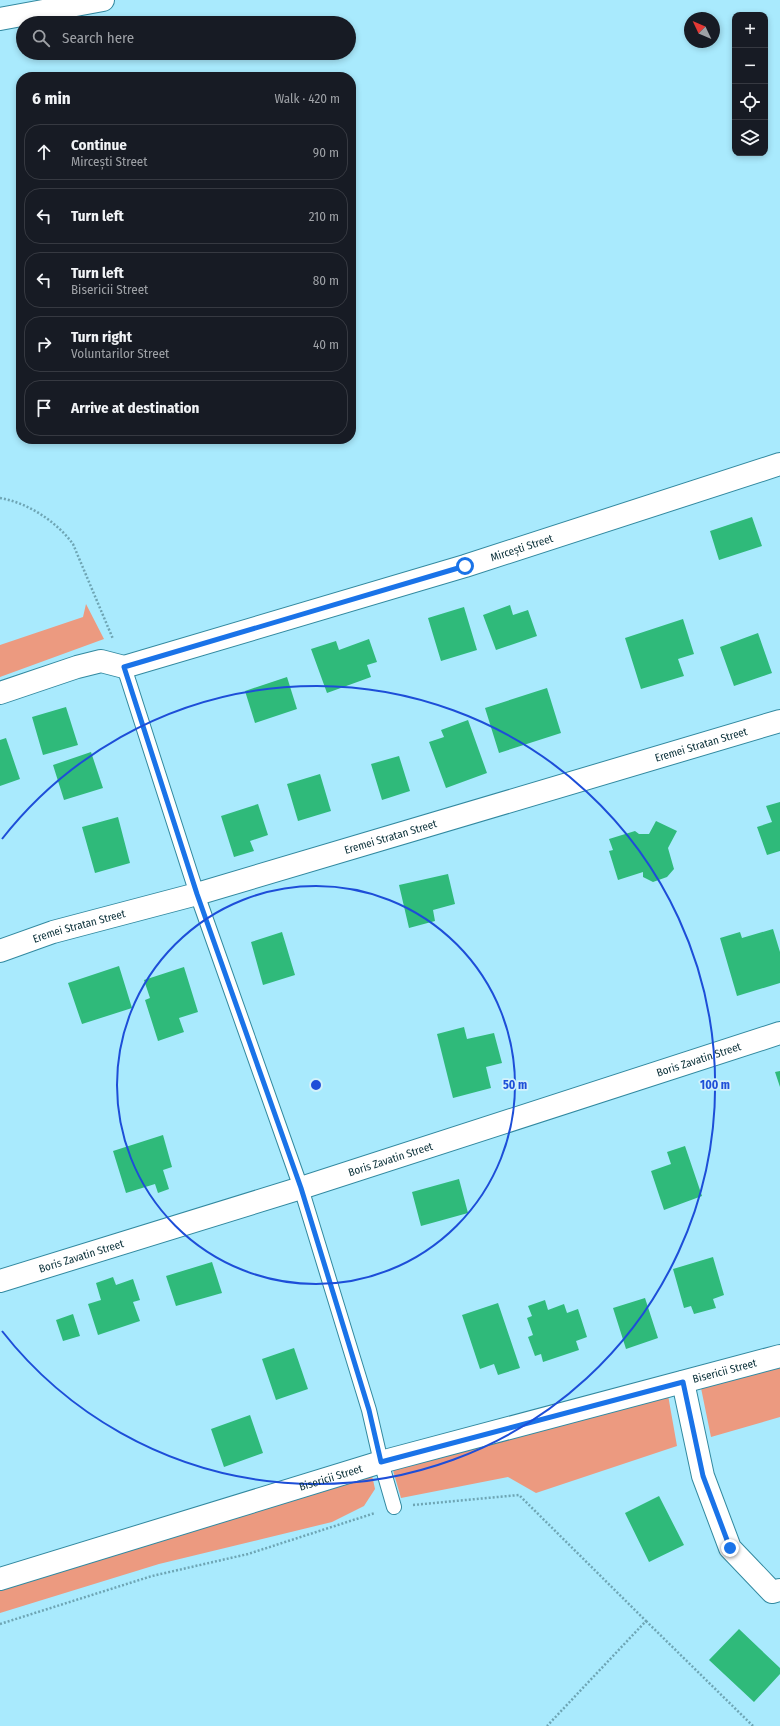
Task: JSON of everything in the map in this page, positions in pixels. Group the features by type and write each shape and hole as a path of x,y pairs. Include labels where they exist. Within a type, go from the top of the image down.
{"street":[{"path":"16,16 103,0"},
{"path":"0,19 16,16"},
{"name":"Mircești Street","path":"124,667 465,566 780,464"},
{"path":"0,694 77,666 101,661 124,667"},
{"name":"Eremei Stratan Street","path":"0,951 53,932 197,894 780,721"},
{"name":"Boris Zavatin Street","path":"0,1281 301,1188 780,1033"},
{"name":"Bisericii Street","path":"0,1579 381,1462 780,1356"},
{"path":"683,1382 703,1476 730,1548 777,1594"}],"lane":[{"path":"124,667 197,894 301,1188 369,1410 381,1462 394,1507"}],"path":[{"path":"0,498 12,501 49,520 65,533 73,544 124,667"},
{"path":"0,1624 152,1576 248,1554 394,1507 519,1494 753,1726"},
{"path":"547,1726 646,1621"}],"shaded area":[{"path":"86,604 104,639 0,677 0,645 83,617"},
{"path":"780,1368 780,1417 711,1437 701,1388"},
{"path":"668,1395 677,1446 536,1493 508,1477 401,1498 392,1467"},
{"path":"372,1475 375,1489 364,1506 332,1522 159,1564 0,1613 0,1589"}],"building":[{"path":"752,517 762,546 719,560 710,531"},
{"path":"510,605 513,615 528,610 537,636 496,650 483,615"},
{"path":"464,607 477,650 441,661 428,618"},
{"path":"683,619 694,654 678,659 684,676 641,689 625,638"},
{"path":"758,633 772,673 734,686 720,647"},
{"path":"369,639 377,662 367,665 371,677 327,693 311,649 336,641 339,650"},
{"path":"287,677 297,709 255,723 245,691"},
{"path":"547,688 561,733 499,753 485,708"},
{"path":"66,707 78,745 43,755 32,717"},
{"path":"468,720 487,773 446,788 429,742 444,737 441,730"},
{"path":"6,738 20,779 0,786 0,740"},
{"path":"91,752 103,788 64,800 53,765"},
{"path":"399,756 410,791 382,800 371,764"},
{"path":"320,774 331,811 298,821 287,784"},
{"path":"780,802 780,851 767,855 757,827 772,822 766,806"},
{"path":"258,804 268,835 250,841 254,851 234,857 221,816"},
{"path":"118,817 130,863 95,873 82,827"},
{"path":"656,821 677,831 668,848 674,869 667,877 653,882 643,877 643,872 618,880 609,851 613,850 609,839 635,831 639,834 649,834"},
{"path":"448,874 455,904 433,910 435,921 409,928 399,885"},
{"path":"773,929 780,952 780,983 737,996 720,938 740,932 742,938"},
{"path":"282,932 295,975 263,985 251,942"},
{"path":"119,966 132,1008 82,1024 68,983"},
{"path":"184,967 198,1012 179,1018 184,1032 158,1041 145,1000 150,998 144,980"},
{"path":"464,1027 467,1039 494,1033 502,1063 486,1067 491,1088 453,1098 437,1034"},
{"path":"780,1071 780,1087 775,1072"},
{"path":"163,1135 172,1167 163,1170 169,1189 158,1193 155,1184 126,1193 113,1151"},
{"path":"685,1146 702,1196 664,1210 651,1171 671,1164 667,1152"},
{"path":"459,1179 468,1213 421,1226 412,1192"},
{"path":"713,1257 724,1295 713,1299 716,1308 694,1314 691,1306 684,1308 673,1269"},
{"path":"212,1262 222,1293 176,1306 166,1276"},
{"path":"113,1277 116,1285 133,1279 140,1300 133,1302 140,1321 98,1335 88,1304 101,1300 96,1283"},
{"path":"645,1298 658,1338 626,1349 613,1308"},
{"path":"545,1300 548,1310 564,1304 567,1313 578,1309 587,1337 576,1341 579,1350 543,1362 541,1354 535,1356 528,1337 533,1335 527,1318 532,1316 528,1306"},
{"path":"498,1303 520,1368 498,1375 494,1364 480,1369 462,1315"},
{"path":"73,1314 80,1336 63,1341 56,1320"},
{"path":"294,1348 308,1389 276,1400 262,1359"},
{"path":"250,1415 263,1453 224,1467 211,1429"},
{"path":"659,1496 684,1545 649,1562 625,1513"},
{"path":"739,1629 780,1668 780,1674 754,1702 709,1660"}],"route":[{"path":"465,566 124,667 197,894 301,1188 369,1410 381,1462 683,1382 703,1476 730,1548"}]}
